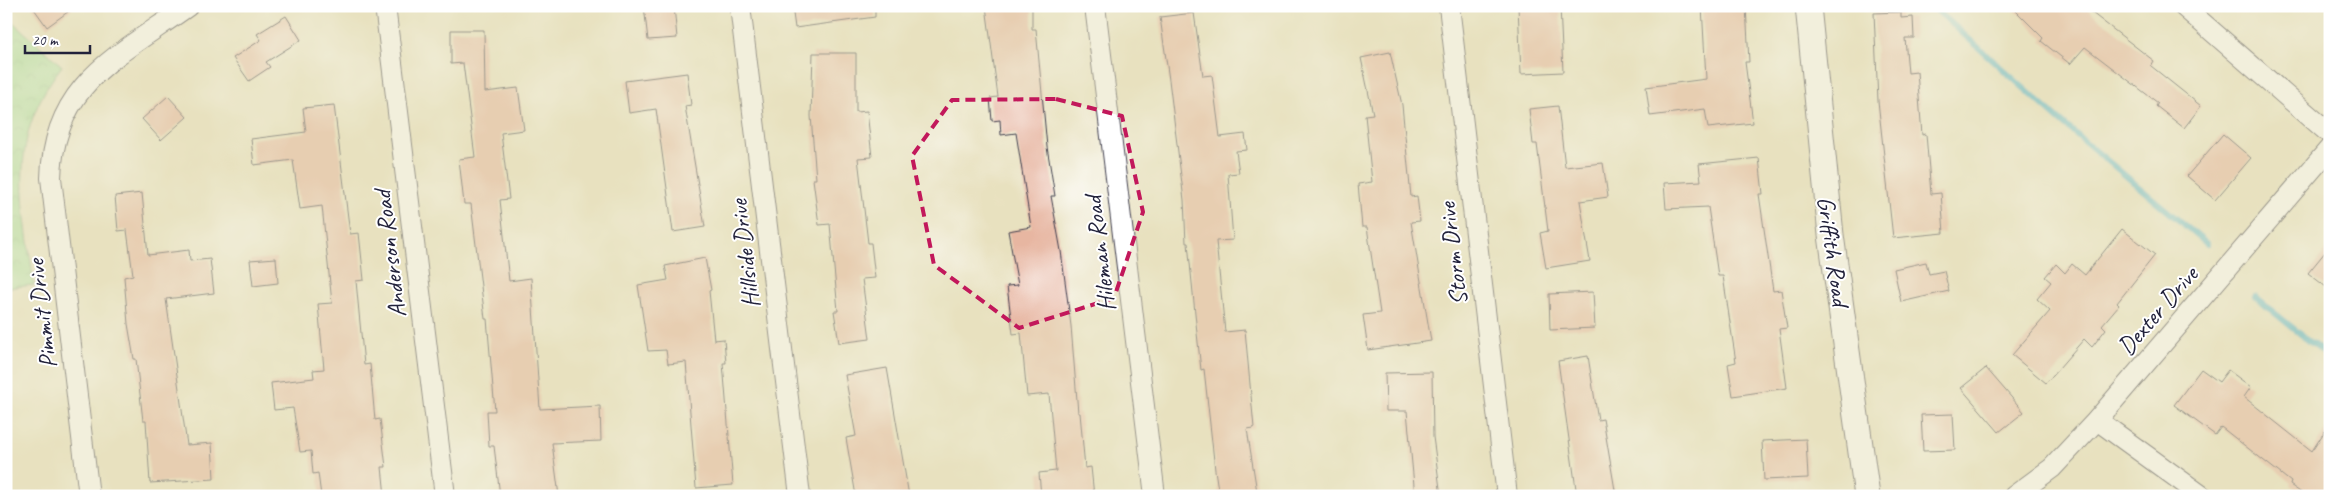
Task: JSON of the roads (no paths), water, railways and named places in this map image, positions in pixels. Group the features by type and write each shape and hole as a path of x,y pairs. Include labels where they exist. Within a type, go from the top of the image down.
{"street":[{"name":"Pimmit Drive","path":"89,496 51,178 52,159 58,131 69,104 80,89 100,69 188,6"},
{"name":"Anderson Road","path":"385,6 445,496"},
{"name":"Hillside Drive","path":"740,6 800,496"},
{"name":"Hileman Road","path":"1095,6 1154,496"},
{"name":"Storm Drive","path":"1449,6 1507,496"},
{"name":"Griffith Road","path":"1808,6 1831,234 1866,496"},
{"path":"2183,6 2330,134"},
{"name":"Dexter Drive","path":"2014,496 2052,468 2098,420 2330,148"},
{"path":"2098,420 2202,496"}],"waterway":[{"path":"1932,6 2065,125 2207,244"},
{"path":"2255,297 2330,358"}]}
